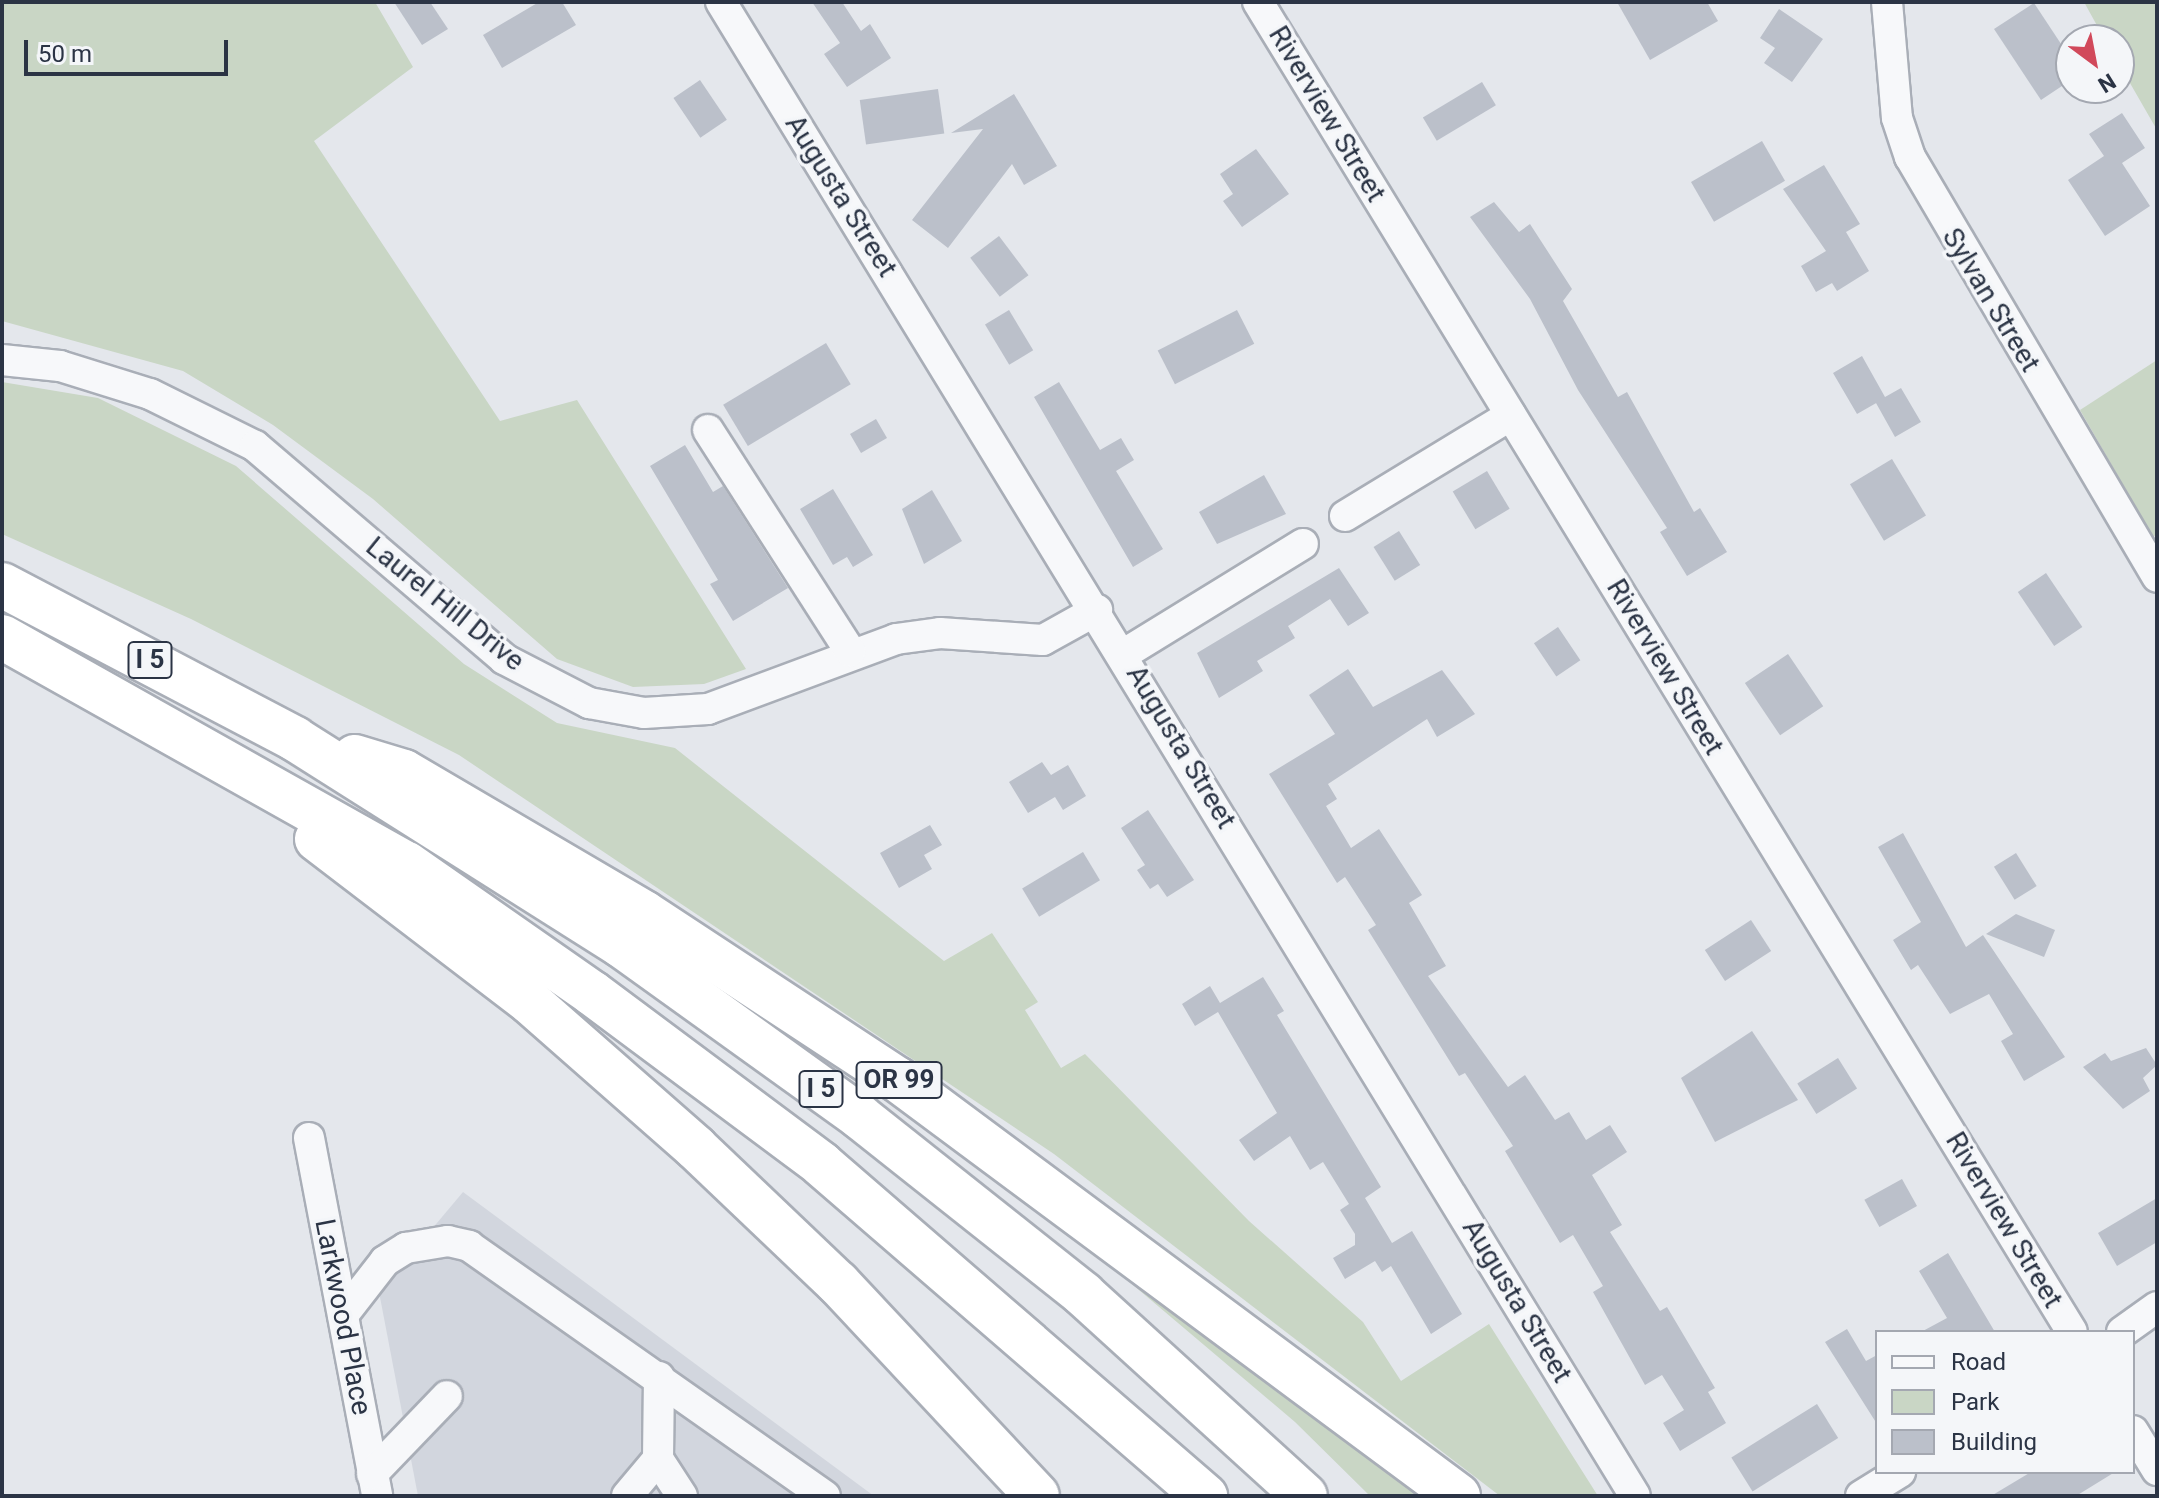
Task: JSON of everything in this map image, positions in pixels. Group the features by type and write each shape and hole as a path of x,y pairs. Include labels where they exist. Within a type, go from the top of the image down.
{"highway":[{"name":"I 5","path":"2,585 295,739 621,945 860,1117 1083,1294 1305,1496"},
{"name":"I 5","path":"2,637 219,753 407,864 821,1164 1205,1496"},
{"name":"OR 99","path":"295,739 404,772 644,913 897,1079 1458,1496"},
{"path":"219,753 313,837 530,1002 685,1138 838,1283 1037,1496"}],"street":[{"name":"Augusta Street","path":"721,2 1124,654 1635,1496"},
{"name":"Riverview Street","path":"1258,2 2071,1330"},
{"name":"Sylvan Street","path":"1887,2 1897,118 1910,157 2157,577"},
{"name":"Laurel Hill Drive","path":"2,360 60,366 150,394 255,446 504,659 589,703 644,713 708,709 850,651 940,633 1043,640 1097,610"},
{"path":"1345,516 1511,415"},
{"path":"708,430 850,651"},
{"path":"1124,654 1303,544"},
{"name":"Larkwood Place","path":"309,1138 374,1485"},
{"path":"343,1315 385,1261 425,1242 448,1241 491,1257 819,1495"},
{"path":"2125,1330 2157,1307"},
{"path":"659,1377 658,1459 682,1496"},
{"path":"374,1485 447,1396"},
{"path":"2135,1434 2157,1470"},
{"path":"627,1496 658,1459"},
{"path":"1861,1496 1897,1474"}],"shaded area":[{"path":"463,1192 874,1496 418,1496 379,1292"}],"green space":[{"path":"2,2 375,2 413,67 314,141 500,421 577,400 746,669 704,684 633,687 557,659 373,499 273,425 183,371 2,321"},
{"path":"2084,2 2157,2 2157,130 2135,92 2135,24 2096,24"},
{"path":"2157,360 2157,534 2153,537 2080,410"},
{"path":"2,382 98,398 236,466 464,664 557,723 675,748 944,961 992,933 1038,1002 1025,1010 1061,1068 1085,1054 1249,1221 1363,1322 1401,1381 1489,1324 1598,1496 1500,1496 1054,1154 459,755 191,619 2,534"},
{"path":"1061,1224 1421,1496 1370,1496 1295,1422"}],"building":[{"path":"394,2 430,2 448,29 422,45"},
{"path":"539,2 562,2 576,25 502,68 483,35"},
{"path":"812,2 842,2 861,31 870,24 891,58 847,87 824,54 840,43"},
{"path":"1617,2 1707,2 1718,21 1650,60"},
{"path":"2034,3 2055,35 2055,91 2041,100 1994,29"},
{"path":"1779,9 1823,39 1792,82 1764,63 1775,48 1760,38"},
{"path":"700,80 727,120 700,138 673,98"},
{"path":"1482,82 1496,105 1437,141 1423,118"},
{"path":"938,89 944,134 866,145 860,100"},
{"path":"1014,94 1057,166 1024,185 1012,164 948,248 912,220 983,129 951,133"},
{"path":"2122,113 2145,148 2122,163 2150,206 2105,236 2068,180 2104,156 2089,134"},
{"path":"1762,141 1785,181 1714,222 1691,182"},
{"path":"1256,149 1289,194 1242,227 1223,201 1233,194 1220,174"},
{"path":"1824,165 1860,224 1846,232 1869,271 1837,291 1832,283 1816,292 1801,266 1826,251 1783,189"},
{"path":"1494,202 1519,232 1530,224 1572,289 1563,301 1618,397 1627,392 1694,512 1700,508 1727,552 1687,576 1660,532 1667,528 1578,390 1530,299 1470,217"},
{"path":"999,236 1028,275 1000,297 970,258"},
{"path":"1009,310 1033,350 1009,365 985,324"},
{"path":"1237,310 1254,344 1175,384 1158,350"},
{"path":"826,343 851,384 748,446 723,405"},
{"path":"1862,356 1885,397 1901,388 1921,422 1895,437 1876,403 1857,414 1833,373"},
{"path":"1059,382 1100,450 1121,438 1134,460 1116,471 1163,549 1133,567 1034,397"},
{"path":"876,419 887,438 861,453 850,434"},
{"path":"685,445 713,492 723,486 788,588 733,621 710,584 718,580 650,466"},
{"path":"1892,459 1926,516 1884,541 1850,484"},
{"path":"1487,471 1510,509 1475,529 1453,492"},
{"path":"1264,475 1286,514 1217,544 1199,512"},
{"path":"833,489 873,555 853,567 847,557 833,565 800,509"},
{"path":"932,490 962,541 924,564 902,509"},
{"path":"1399,531 1420,565 1395,581 1374,547"},
{"path":"1339,568 1369,613 1348,626 1330,599 1288,626 1295,638 1257,661 1263,671 1219,698 1197,653"},
{"path":"2046,573 2082,627 2054,646 2018,592"},
{"path":"1558,627 1580,660 1556,676 1534,643"},
{"path":"1788,654 1823,706 1780,735 1745,683"},
{"path":"1348,669 1373,707 1442,670 1475,714 1437,737 1427,719 1328,784 1337,799 1326,806 1351,848 1379,829 1422,895 1409,903 1446,966 1428,976 1508,1087 1525,1075 1555,1120 1569,1112 1586,1140 1610,1125 1627,1152 1592,1175 1622,1225 1610,1232 1660,1311 1667,1307 1715,1388 1708,1392 1726,1423 1680,1451 1663,1423 1684,1410 1662,1375 1645,1385 1593,1292 1603,1286 1573,1235 1560,1243 1505,1151 1513,1146 1465,1073 1459,1076 1368,930 1376,925 1345,877 1337,883 1269,774 1335,734 1309,695"},
{"path":"1042,762 1051,775 1068,765 1086,796 1063,810 1055,797 1028,813 1009,782"},
{"path":"1148,810 1194,880 1167,897 1158,884 1150,889 1137,870 1145,865 1121,828"},
{"path":"930,825 942,845 924,855 932,869 899,888 880,853"},
{"path":"1903,833 1966,947 1983,935 2065,1057 2024,1081 2001,1041 2013,1034 1989,994 1950,1014 1918,965 1911,970 1893,940 1921,922 1878,847"},
{"path":"1083,852 1100,880 1039,917 1022,889"},
{"path":"2016,853 2037,886 2015,900 1994,867"},
{"path":"2016,914 2055,930 2044,957 1986,934"},
{"path":"1751,920 1771,951 1725,981 1705,950"},
{"path":"1263,977 1284,1011 1277,1015 1381,1187 1365,1198 1392,1243 1412,1231 1462,1314 1431,1334 1391,1266 1382,1272 1375,1261 1345,1279 1333,1258 1355,1245 1355,1234 1340,1210 1349,1204 1323,1162 1310,1170 1290,1136 1254,1161 1239,1140 1277,1113 1218,1012 1195,1026 1182,1004 1210,986 1220,1003"},
{"path":"1752,1031 1798,1100 1715,1142 1681,1078"},
{"path":"2146,1048 2157,1065 2143,1078 2150,1091 2123,1109 2083,1067 2105,1053 2111,1061"},
{"path":"1838,1058 1857,1089 1816,1114 1797,1083"},
{"path":"1902,1179 1917,1206 1879,1227 1864,1200"},
{"path":"2157,1198 2157,1242 2117,1266 2098,1233"},
{"path":"1948,1253 1994,1330 1925,1330 1947,1318 1919,1271"},
{"path":"1847,1329 1866,1361 1875,1356 1875,1421 1825,1342"},
{"path":"1817,1404 1838,1438 1753,1491 1731,1458"},
{"path":"2028,1474 2112,1474 2076,1496 1991,1496"}]}
